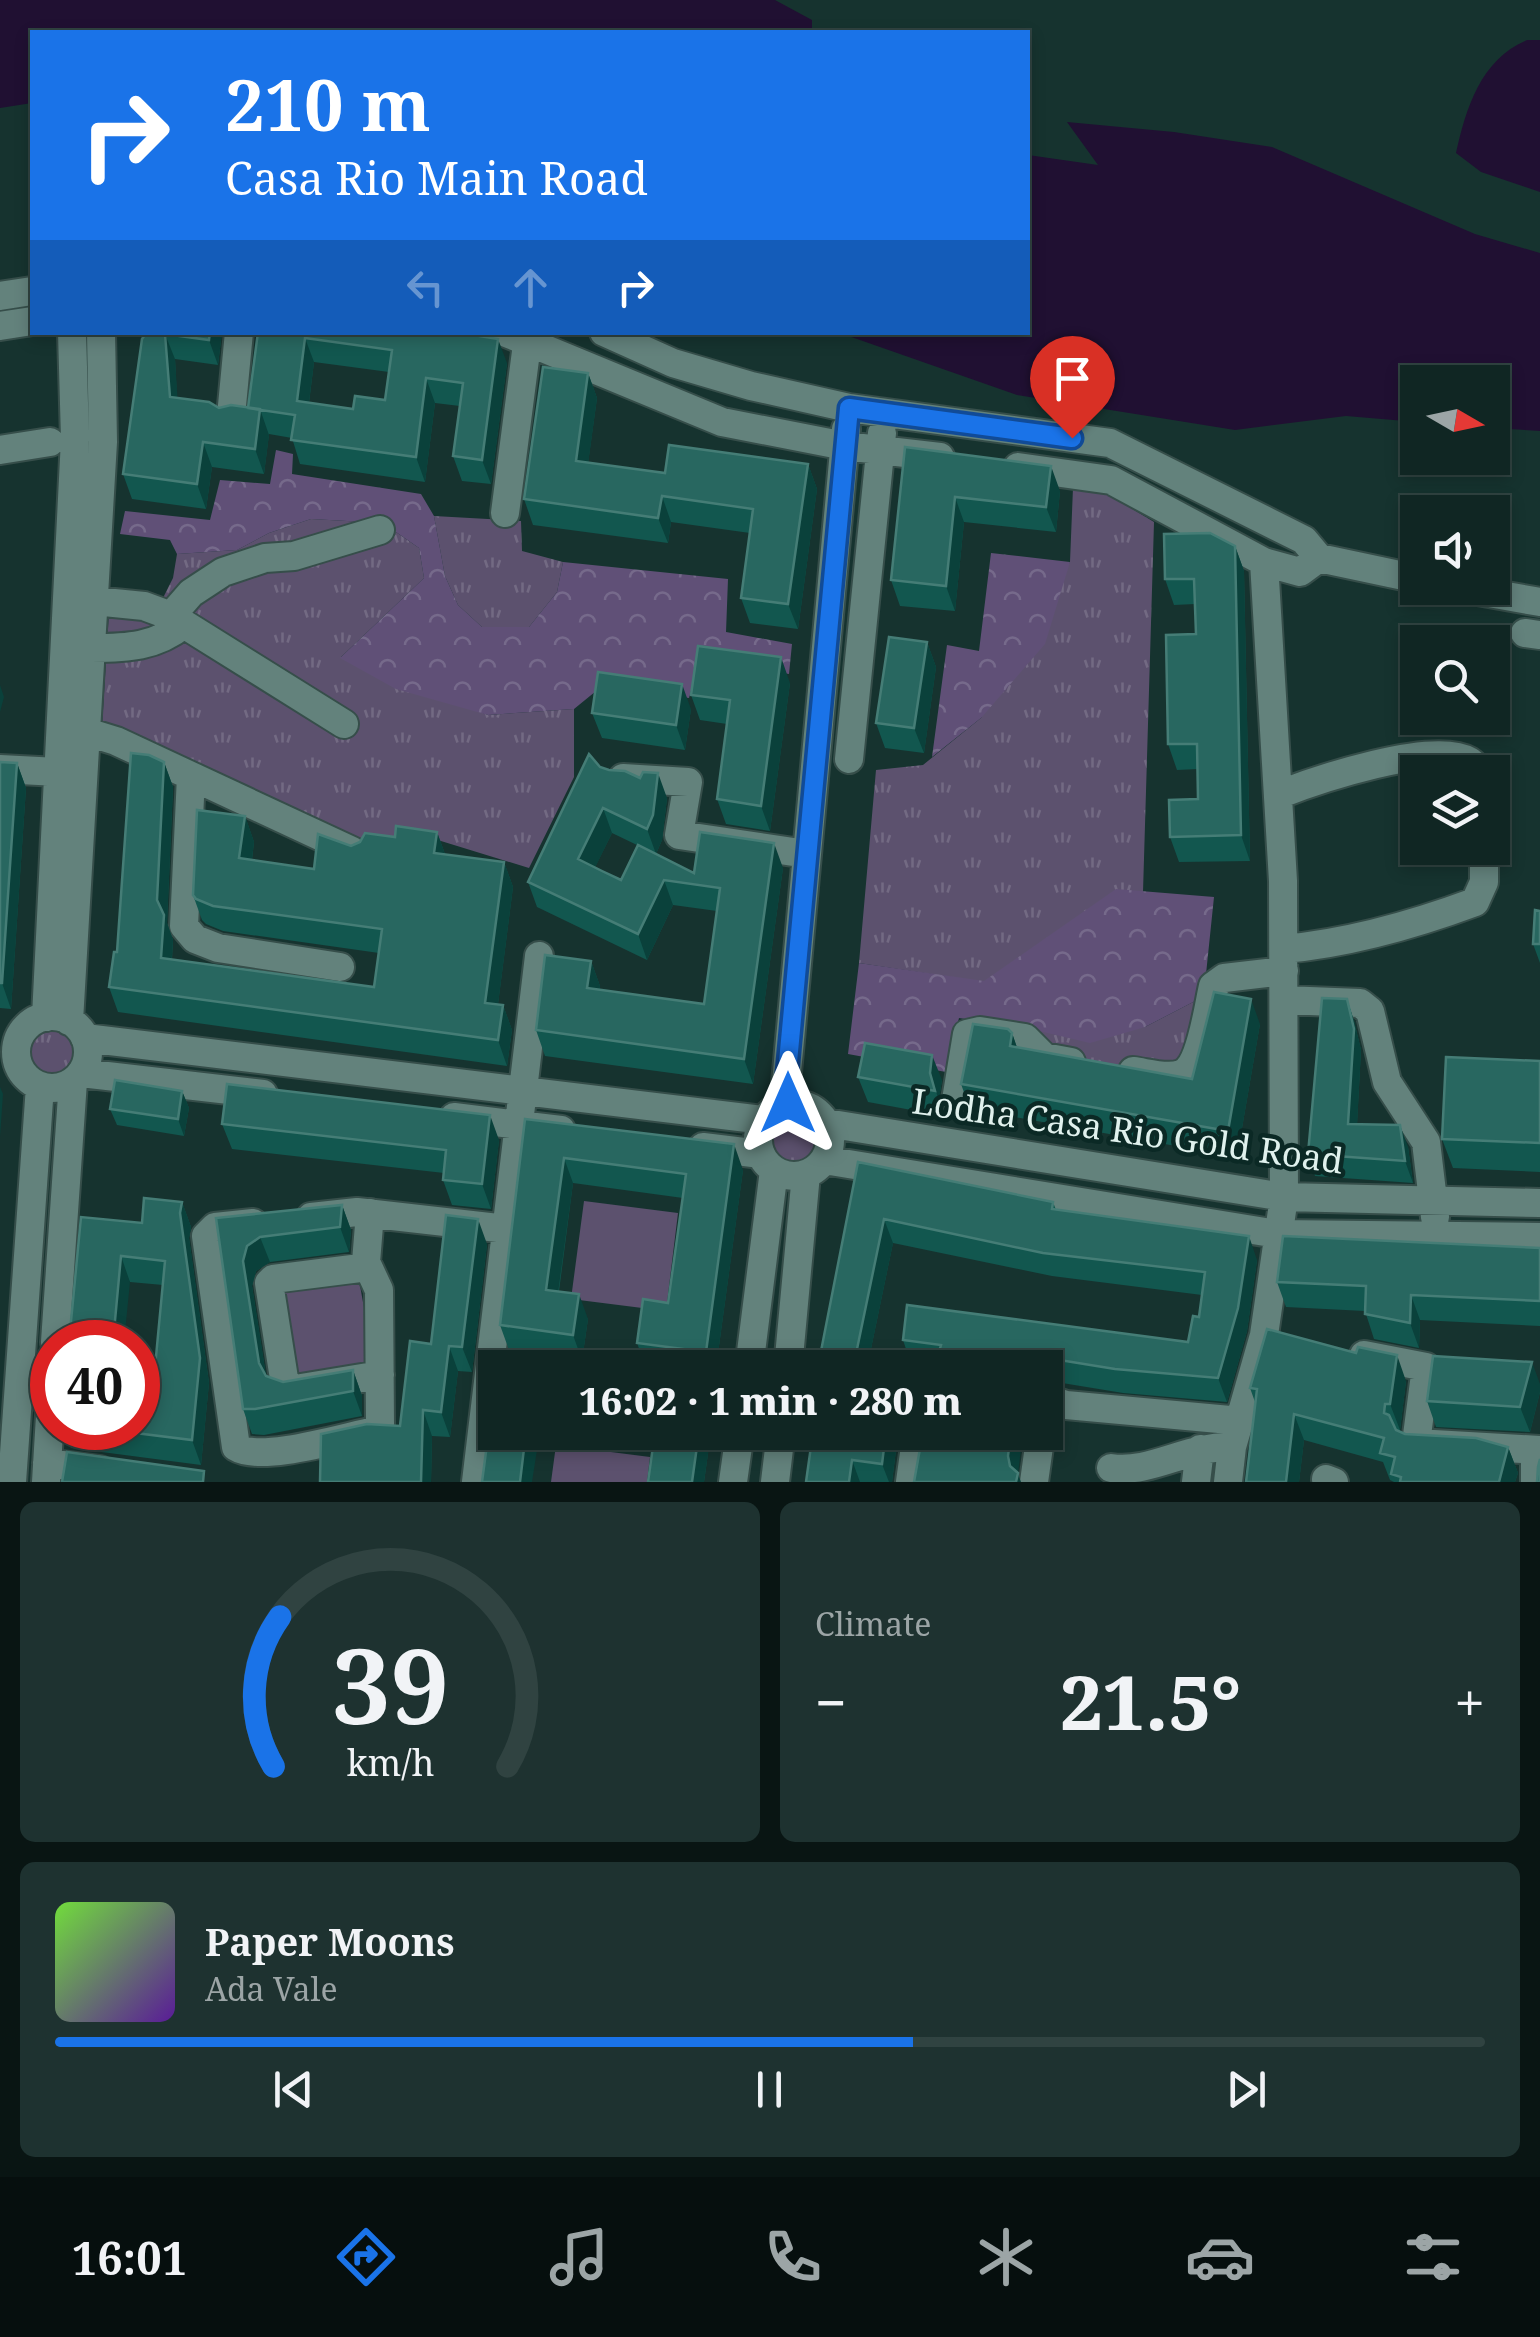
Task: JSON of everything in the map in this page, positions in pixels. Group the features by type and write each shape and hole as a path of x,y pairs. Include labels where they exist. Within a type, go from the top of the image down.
{"street":[{"path":"0,296 30,290"},
{"path":"0,326 30,321"},
{"path":"72,335 87,472 94,601 92,648 76,696"},
{"path":"66,1025 74,731 87,472 101,335"},
{"path":"230,416 239,335"},
{"path":"611,335 673,363 750,386 849,408 1110,443 1304,540 1319,558 1400,575"},
{"path":"506,513 516,338 722,422 844,446 960,459"},
{"path":"751,1350 768,1162 758,1138 774,1112 808,854 849,408"},
{"path":"849,760 885,412"},
{"path":"0,450 50,442"},
{"path":"994,464 1111,480 1264,562 1300,572 1319,558"},
{"path":"92,648 150,644 168,637 191,594 223,572 380,530"},
{"path":"1228,1482 1264,1335 1284,1198 1284,960 1264,562"},
{"path":"1510,597 1540,602"},
{"path":"94,601 144,606 178,620 344,724"},
{"path":"57,1320 77,1077 87,1050 66,1025 58,772 74,731"},
{"path":"74,731 116,741 358,854"},
{"path":"1278,795 1365,764 1400,760"},
{"path":"0,769 58,772"},
{"path":"192,776 184,926 195,939 218,948 340,967"},
{"path":"620,778 688,782 679,835 808,854"},
{"path":"956,1100 967,1034 980,1031 1025,1038 1044,1058 1166,1076 1182,1074 1194,1063 1213,986 1224,978 1435,918 1475,902 1484,882 1484,865"},
{"path":"476,1482 539,956"},
{"path":"1284,1000 1360,1002 1370,1011 1387,1082 1426,1142 1435,1202 1434,1236"},
{"path":"66,1025 25,1028 9,1049 30,1080 40,1086 51,1088 77,1077 291,1098"},
{"name":"Lodha Casa Rio Gold Road","path":"66,1025 523,1091 774,1112 801,1104 813,1108 826,1123 1284,1198 1540,1204"},
{"path":"12,1482 12,1311 40,1086"},
{"path":"424,1114 594,1134"},
{"path":"790,1350 815,1167 830,1139 826,1123"},
{"path":"668,1143 768,1162 793,1176 815,1167 1277,1234 1540,1236"},
{"path":"370,1214 368,1267 378,1290 380,1424 374,1431 246,1454 236,1447 206,1236 216,1227 370,1214 507,1229"},
{"path":"368,1267 272,1279 268,1283 289,1390 380,1375"},
{"path":"1264,1335 1298,1342"},
{"path":"1334,1349 1426,1366 1416,1443 1538,1450 1534,1482"},
{"path":"1063,1404 1237,1434"},
{"path":"1111,1468 1128,1471 1237,1434"},
{"path":"1196,1482 1200,1449"},
{"path":"733,1482 737,1450"},
{"path":"775,1482 779,1450"},
{"path":"910,1482 914,1450"},
{"path":"1034,1482 1038,1450"},
{"path":"46,1472 129,1474"}],"green space":[{"path":"276,450 293,454 292,474 421,494 434,516 445,576 458,605 482,627 529,627 557,592 563,562 728,579 726,632 792,644 789,674 699,660 689,698 601,687 574,709 488,715 396,689 340,658 424,578 419,548 383,523 311,519 269,533 237,550 177,554 170,540 120,534 125,511 210,520 220,480 270,484"},
{"path":"1073,488 1101,490 1154,522 1143,892 1116,890 984,982 859,963 876,770 923,765 981,718 1070,562"},
{"path":"434,516 521,521 522,551 563,562 557,592 529,627 482,627 458,605 445,576"},
{"path":"311,519 383,523 419,548 424,578 341,657 488,715 574,709 574,777 529,868 415,833 355,844 124,728 102,727 110,595 163,598 173,578 177,554 237,550 269,533"},
{"path":"991,553 1070,562 1045,644 981,718 932,757 947,645 979,651"},
{"path":"1116,889 1214,897 1206,974 1199,999 1145,1027 1090,1043 959,1018 946,1072 848,1054 859,963 984,981"},
{"path":"1199,999 1185,1091 1028,1065 1035,1030 1145,1027"},
{"path":"52,1031 67,1037 73,1052 67,1067 52,1073 37,1067 31,1052 37,1037"},
{"path":"794,1119 809,1125 815,1140 809,1155 794,1161 779,1155 773,1140 779,1125"},
{"path":"584,1201 678,1213 666,1311 571,1299"},
{"path":"359,1280 375,1369 290,1385 275,1288"},
{"path":"555,1450 650,1457 647,1482 551,1482"}],"shaded area":[{"path":"0,0 775,0 812,20 812,30 30,30 30,103 0,108"},
{"path":"1527,40 1540,40 1540,192 1481,172 1456,153 1471,102 1487,72 1511,48"},
{"path":"1067,122 1174,132 1272,147 1475,234 1540,253 1540,431 1510,429 1510,365 1400,365 1400,421 1346,416 1235,430 1017,395 846,335 1030,335 1030,155 1098,165"}],"building":[{"path":"145,335 165,335 170,397 209,402 219,408 231,405 260,409 255,449 203,442 197,484 123,474"},
{"path":"172,335 210,335 209,340"},
{"path":"258,335 473,335 498,339 482,460 453,456 463,383 426,378 416,457 291,440 295,415 248,408","holes":["305,338 392,350 385,400 355,396 353,409 297,401"]},
{"path":"543,367 588,373 576,461 665,473 669,445 808,464 788,604 741,598 753,509 662,496 658,518 524,499"},
{"path":"905,447 1051,466 1046,507 955,497 946,586 891,580"},
{"path":"1210,533 1235,546 1241,835 1170,837 1169,800 1198,799 1197,744 1168,744 1166,635 1196,634 1194,579 1165,579 1164,534"},
{"path":"889,637 927,642 914,728 876,723"},
{"path":"698,646 781,657 761,806 717,799 730,700 691,695"},
{"path":"598,672 682,684 676,725 592,713"},
{"path":"131,753 164,762 157,900 164,915 161,958 374,987 382,929 213,906 196,899 193,895 197,810 245,816 239,858 314,869 318,834 351,846 360,842 365,833 395,837 396,826 437,832 434,853 504,862 485,1003 503,1005 498,1040 109,987 117,952"},
{"path":"589,754 600,767 609,770 625,771 640,778 643,772 658,773 653,815 647,829 603,808 578,859 602,871 621,880 638,845 694,873 700,832 774,843 744,1059 536,1030 545,955 591,961 587,988 704,1004 720,888 664,880 638,934 528,882"},
{"path":"0,762 17,763 2,983 0,983"},
{"path":"1535,910 1540,911 1540,944 1533,944"},
{"path":"1214,992 1251,999 1228,1131 961,1084 973,1024 1008,1029 1012,1033 1010,1046 1192,1079"},
{"path":"1322,998 1347,999 1354,1029 1348,1124 1400,1125 1405,1161 1308,1154"},
{"path":"865,1043 932,1055 930,1073 935,1091 858,1077"},
{"path":"1446,1057 1540,1061 1540,1143 1442,1139"},
{"path":"115,1080 182,1091 178,1119 110,1109"},
{"path":"227,1084 490,1115 482,1184 443,1180 446,1150 222,1124"},
{"path":"525,1119 734,1144 706,1350 637,1343 643,1299 668,1303 686,1174 564,1158 546,1290 579,1294 573,1335 500,1325"},
{"path":"858,1162 1053,1202 1052,1209 1249,1236 1238,1308 1218,1378 1063,1361 1063,1350 939,1350 941,1345 903,1340 907,1305 1188,1342 1193,1316 1199,1317 1205,1272 1043,1253 884,1219 857,1350 821,1350"},
{"path":"144,1198 182,1202 180,1213 200,1358 192,1440 160,1436 159,1320 165,1261 121,1256 115,1320 71,1320 81,1217 142,1223"},
{"path":"342,1205 340,1227 260,1237 247,1246 243,1261 259,1363 266,1376 283,1382 353,1370 353,1391 243,1409 216,1218"},
{"path":"446,1215 478,1219 462,1347 449,1346 441,1412 423,1410 421,1482 320,1482 321,1434 367,1424 400,1426 410,1341 431,1344"},
{"path":"1283,1236 1540,1248 1540,1301 1411,1295 1410,1323 1365,1314 1366,1286 1277,1282"},
{"path":"1267,1329 1356,1353 1358,1347 1397,1355 1390,1404 1385,1404 1384,1413 1396,1430 1405,1434 1476,1438 1508,1447 1499,1482 1400,1482 1401,1477 1391,1474 1395,1457 1380,1453 1384,1438 1294,1414 1286,1482 1246,1482 1257,1389 1250,1388"},
{"path":"1433,1356 1532,1362 1520,1407 1427,1401"},
{"path":"486,1450 524,1450 520,1482 482,1482"},
{"path":"652,1450 696,1450 692,1482 648,1482"},
{"path":"810,1450 884,1450 882,1464 852,1460 849,1482 806,1482"},
{"path":"920,1450 1009,1450 1010,1466 1018,1473 1016,1482 914,1482"},
{"path":"67,1452 204,1471 203,1482 62,1482"}],"route":[{"path":"788,1103 784,1105 849,408 1072,438"}]}
